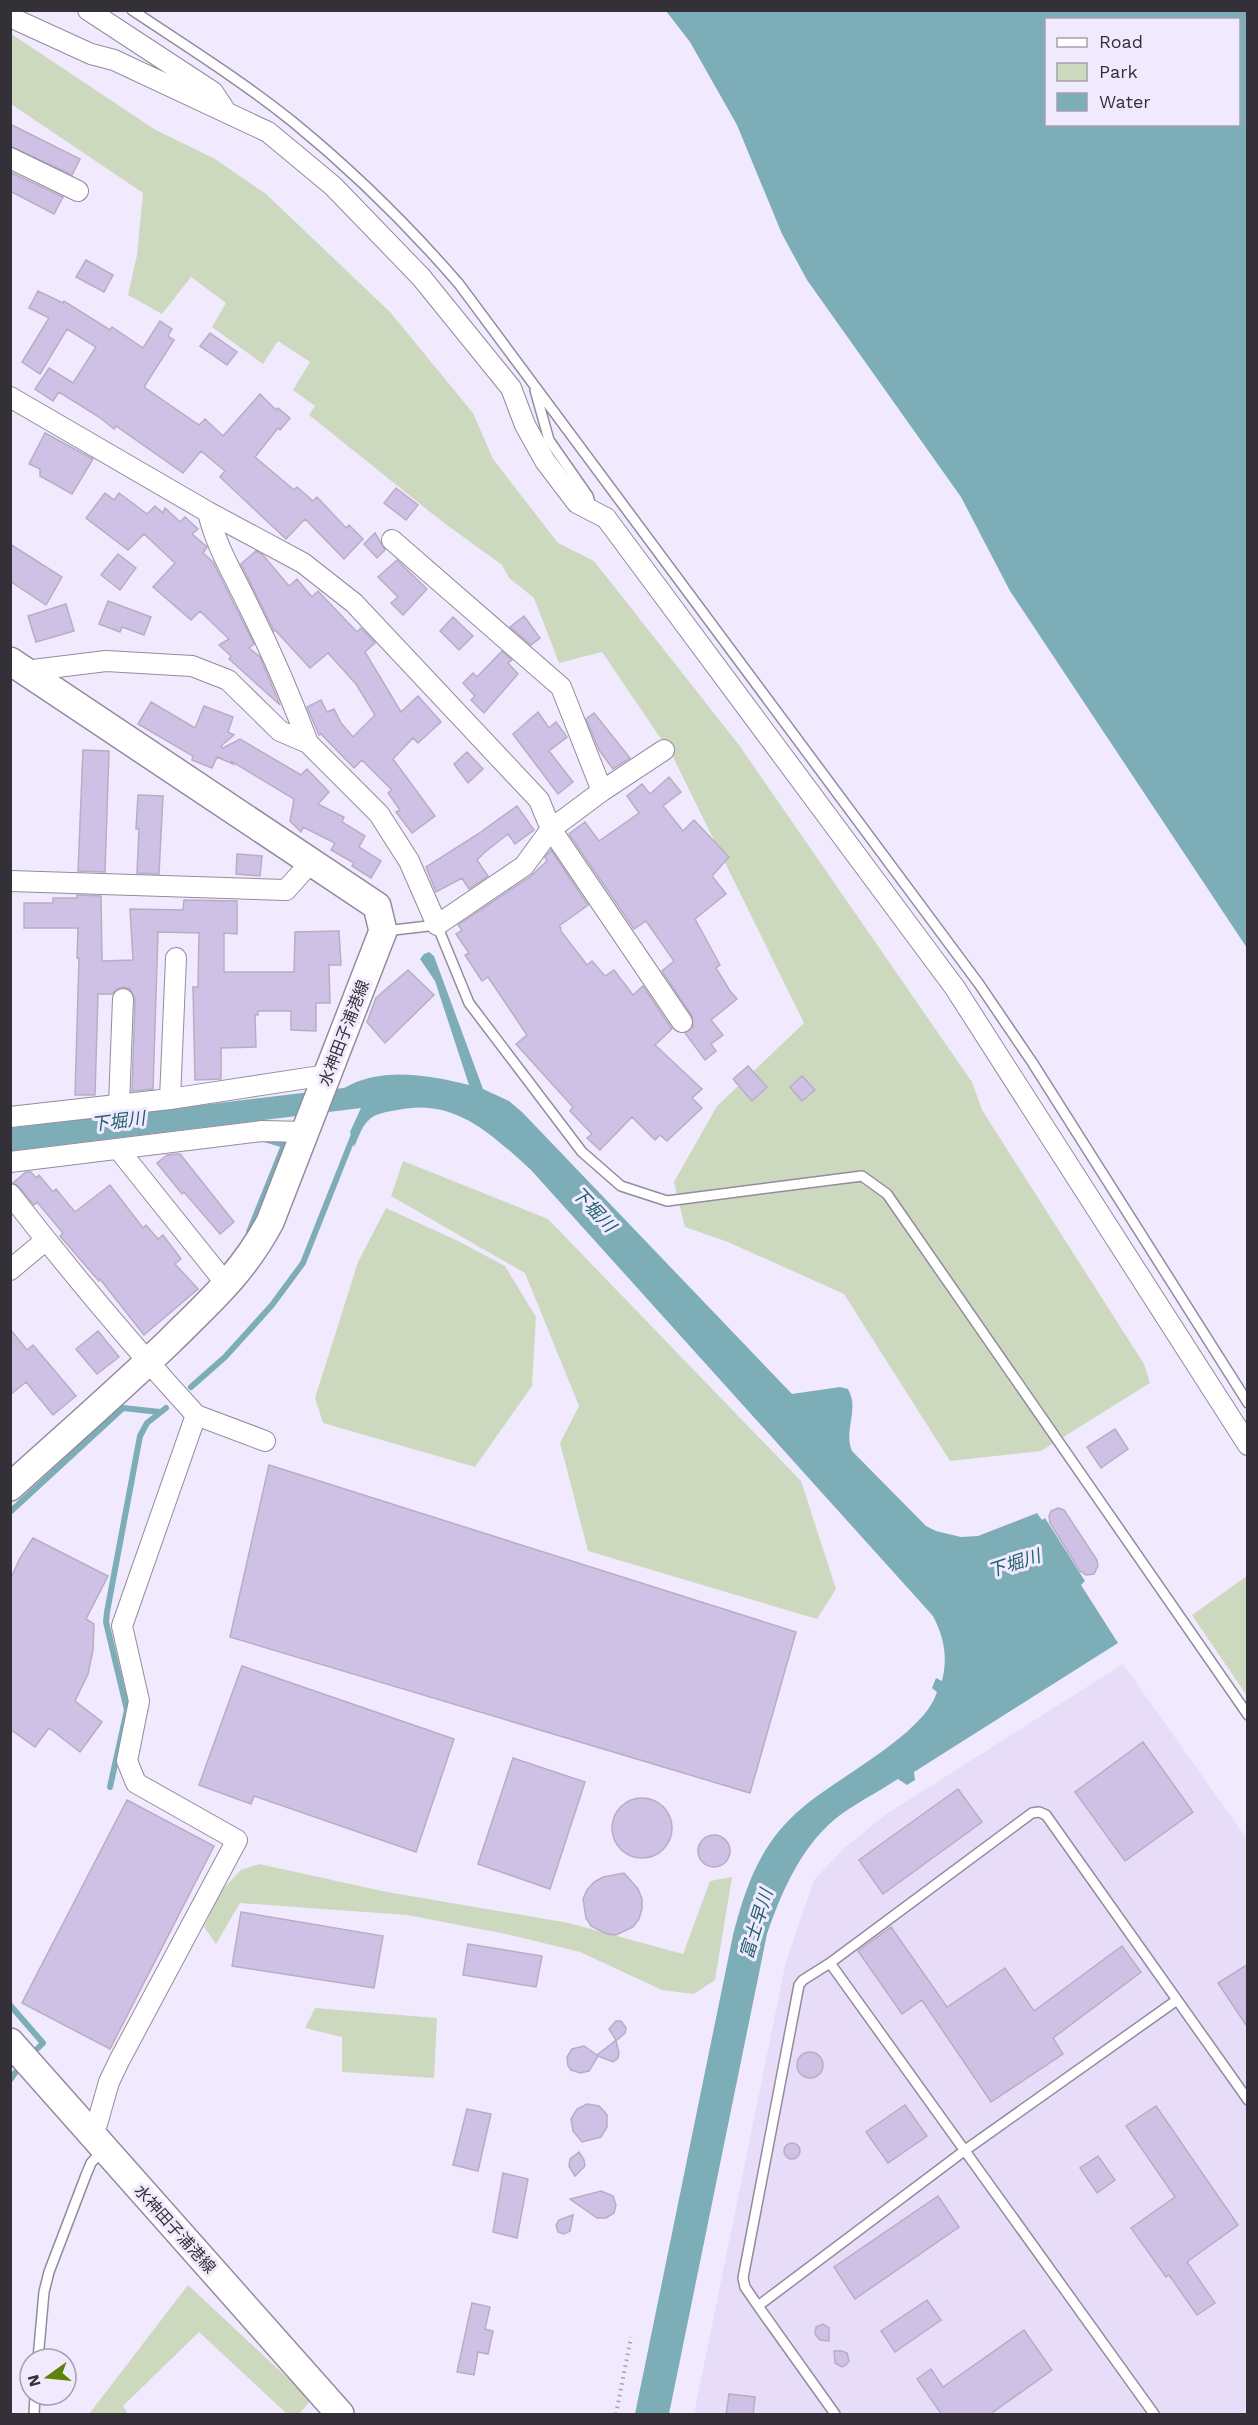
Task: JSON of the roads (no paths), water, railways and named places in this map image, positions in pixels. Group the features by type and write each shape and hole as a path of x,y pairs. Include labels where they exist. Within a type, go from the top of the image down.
{"main road":[{"path":"18,666 377,906 383,931"},
{"name":"水神田子浦港線","path":"10,1487 148,1362 227,1285 254,1251 270,1222 383,931"},
{"name":"水神田子浦港線","path":"13,2049 340,2415"}],"street":[{"path":"88,10 213,92 226,113"},
{"path":"10,17 91,54 114,60 268,132 333,186 422,277 511,388 525,425 545,461 577,503 606,518 955,988 1248,1445"},
{"path":"10,158 78,191"},
{"path":"10,397 208,512 303,563 354,603 539,800 551,829 682,1022"},
{"path":"208,512 213,536 275,662 308,743"},
{"path":"392,540 561,687 602,791"},
{"path":"18,666 106,661 192,666 228,680 280,731 308,743 379,814 409,861 437,925 524,866 551,829 663,750"},
{"path":"10,880 286,890 311,862"},
{"path":"170,1099 176,958"},
{"path":"119,1104 123,999"},
{"path":"10,1116 326,1080"},
{"path":"10,1162 307,1125"},
{"path":"119,1150 227,1285"},
{"path":"10,1194 148,1362 196,1415 265,1441"},
{"path":"10,1270 46,1240"},
{"path":"97,2141 97,2124 109,2082 237,1840 136,1783 127,1761 139,1701 122,1626 196,1415"}],"lane":[{"path":"132,10 292,121 367,187 416,235 459,284 980,984 1248,1403"},
{"path":"533,384 549,440 588,496 593,511"},
{"path":"383,931 437,925 469,1003 582,1152 621,1186 667,1201 862,1176 887,1194 1248,1715"},
{"path":"835,2415 745,2287 743,2278 799,1985 803,1980 830,1963 1032,1813 1039,1812 1046,1815 1248,2100"},
{"path":"830,1963 1154,2415"},
{"path":"758,2306 964,2151 1177,2000"},
{"path":"39,2347 43,2302 49,2272 91,2163 97,2141"}],"water":[{"path":"666,11 1247,11 1247,948 1010,591 961,497 807,280 782,234 737,125 690,42"},
{"path":"429,952 434,956 483,1089 509,1101 522,1112 792,1394 840,1387 848,1389 852,1405 849,1435 852,1451 926,1526 961,1537 978,1536 1037,1513 1042,1520 1045,1518 1085,1581 1081,1585 1118,1643 914,1772 915,1780 907,1785 898,1779 858,1803 835,1819 802,1857 779,1902 767,1934 669,2414 635,2414 733,1935 744,1899 766,1850 788,1821 817,1796 898,1740 929,1708 937,1692 932,1688 936,1678 942,1681 945,1664 942,1639 933,1616 531,1170 487,1132 471,1122 437,1109 418,1107 385,1112 367,1122 354,1147 350,1132 361,1108 11,1151 10,1128 344,1088 358,1081 390,1075 406,1074 438,1078 469,1085 435,981 420,959"}],"waterway":[{"path":"191,1387 225,1357 272,1305 303,1263 355,1132"},
{"path":"249,1232 284,1145 264,1139"},
{"path":"10,1512 123,1408 160,1412"},
{"path":"110,1787 127,1710 106,1622 107,1612 140,1436 147,1423 166,1408"},
{"path":"10,2005 43,2043 38,2048"},
{"path":"10,2080 15,2073"}],"water label":[{"name":"下堀川","path":"118,1121"},
{"name":"下堀川","path":"594,1209"},
{"name":"下堀川","path":"1014,1563"},
{"name":"富士早川","path":"756,1924"}]}
